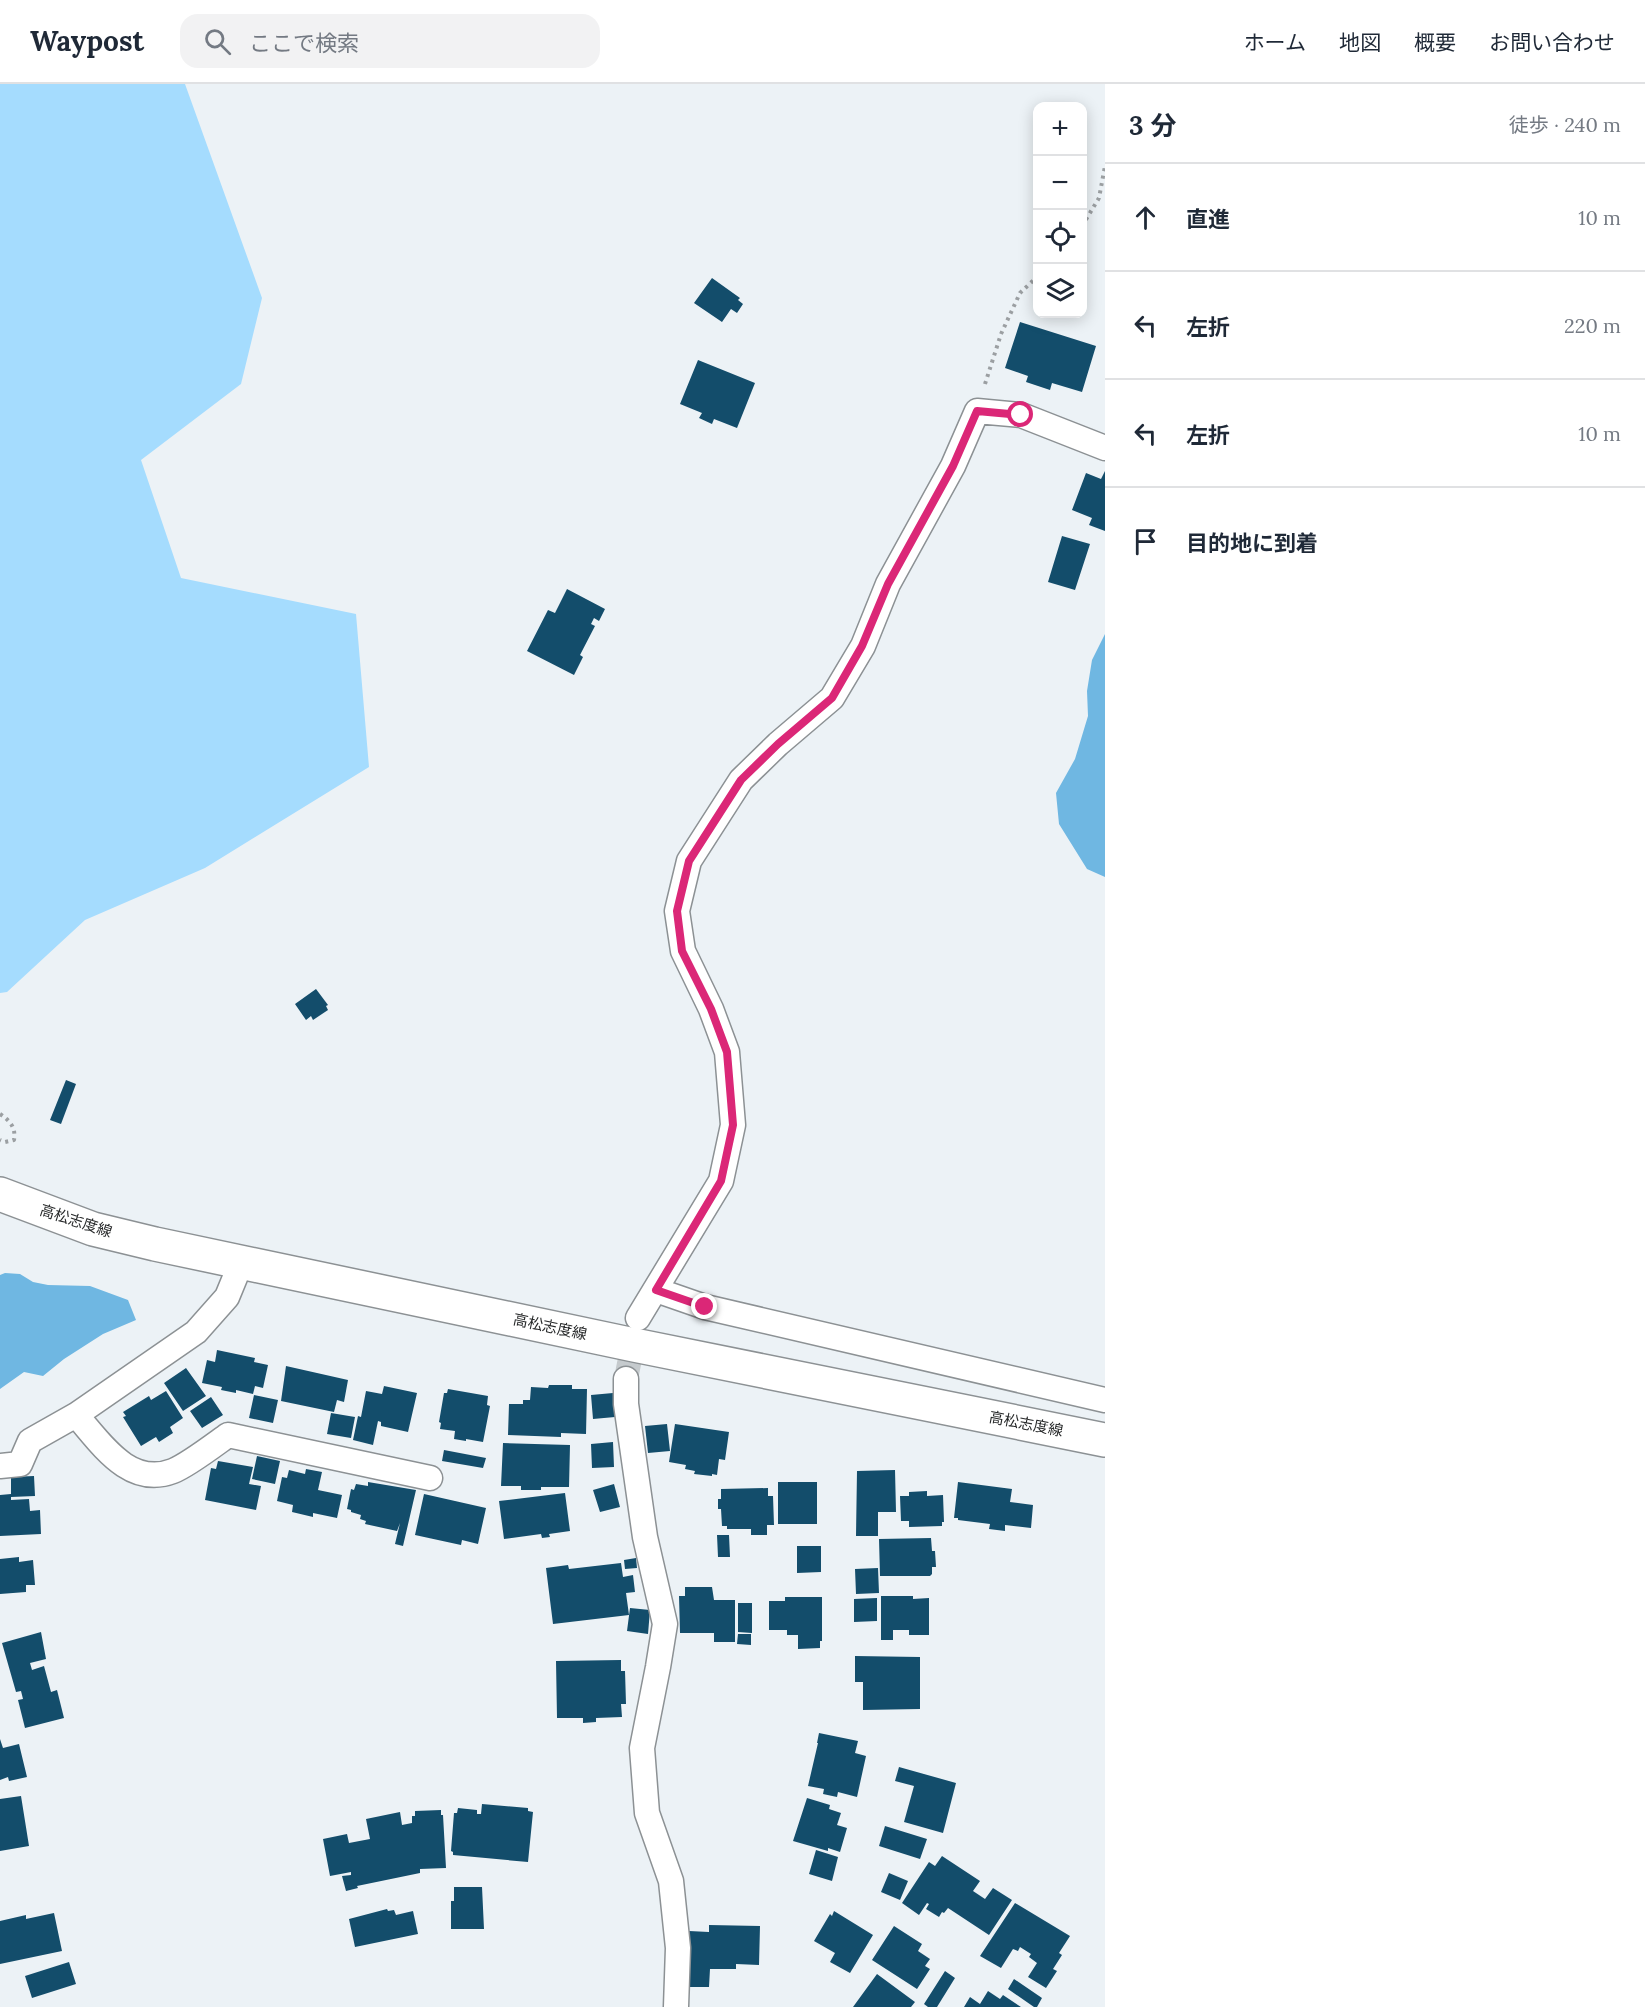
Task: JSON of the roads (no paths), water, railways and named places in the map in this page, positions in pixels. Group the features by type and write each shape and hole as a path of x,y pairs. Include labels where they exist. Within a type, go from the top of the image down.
{"main road":[{"name":"高松志度線","path":"0,1194 93,1229 241,1263 1105,1440"}],"street":[{"path":"638,1318 721,1181 733,1125 727,1052 711,1009 682,951 677,911 689,861 741,780 778,744 832,698 862,646 888,584 953,466 977,411 1021,415 1105,448"},
{"path":"0,1466 20,1464 30,1441 76,1415 196,1332 227,1297 241,1263"},
{"path":"656,1290 705,1307 1105,1400"},
{"path":"626,1379 626,1404 645,1537 665,1624 642,1748 647,1813 671,1881 678,1948 676,2007"},
{"path":"76,1415 122,1466 149,1476 174,1471 228,1435 430,1478"}],"tunnel":[{"path":"626,1379 636,1328"}]}
